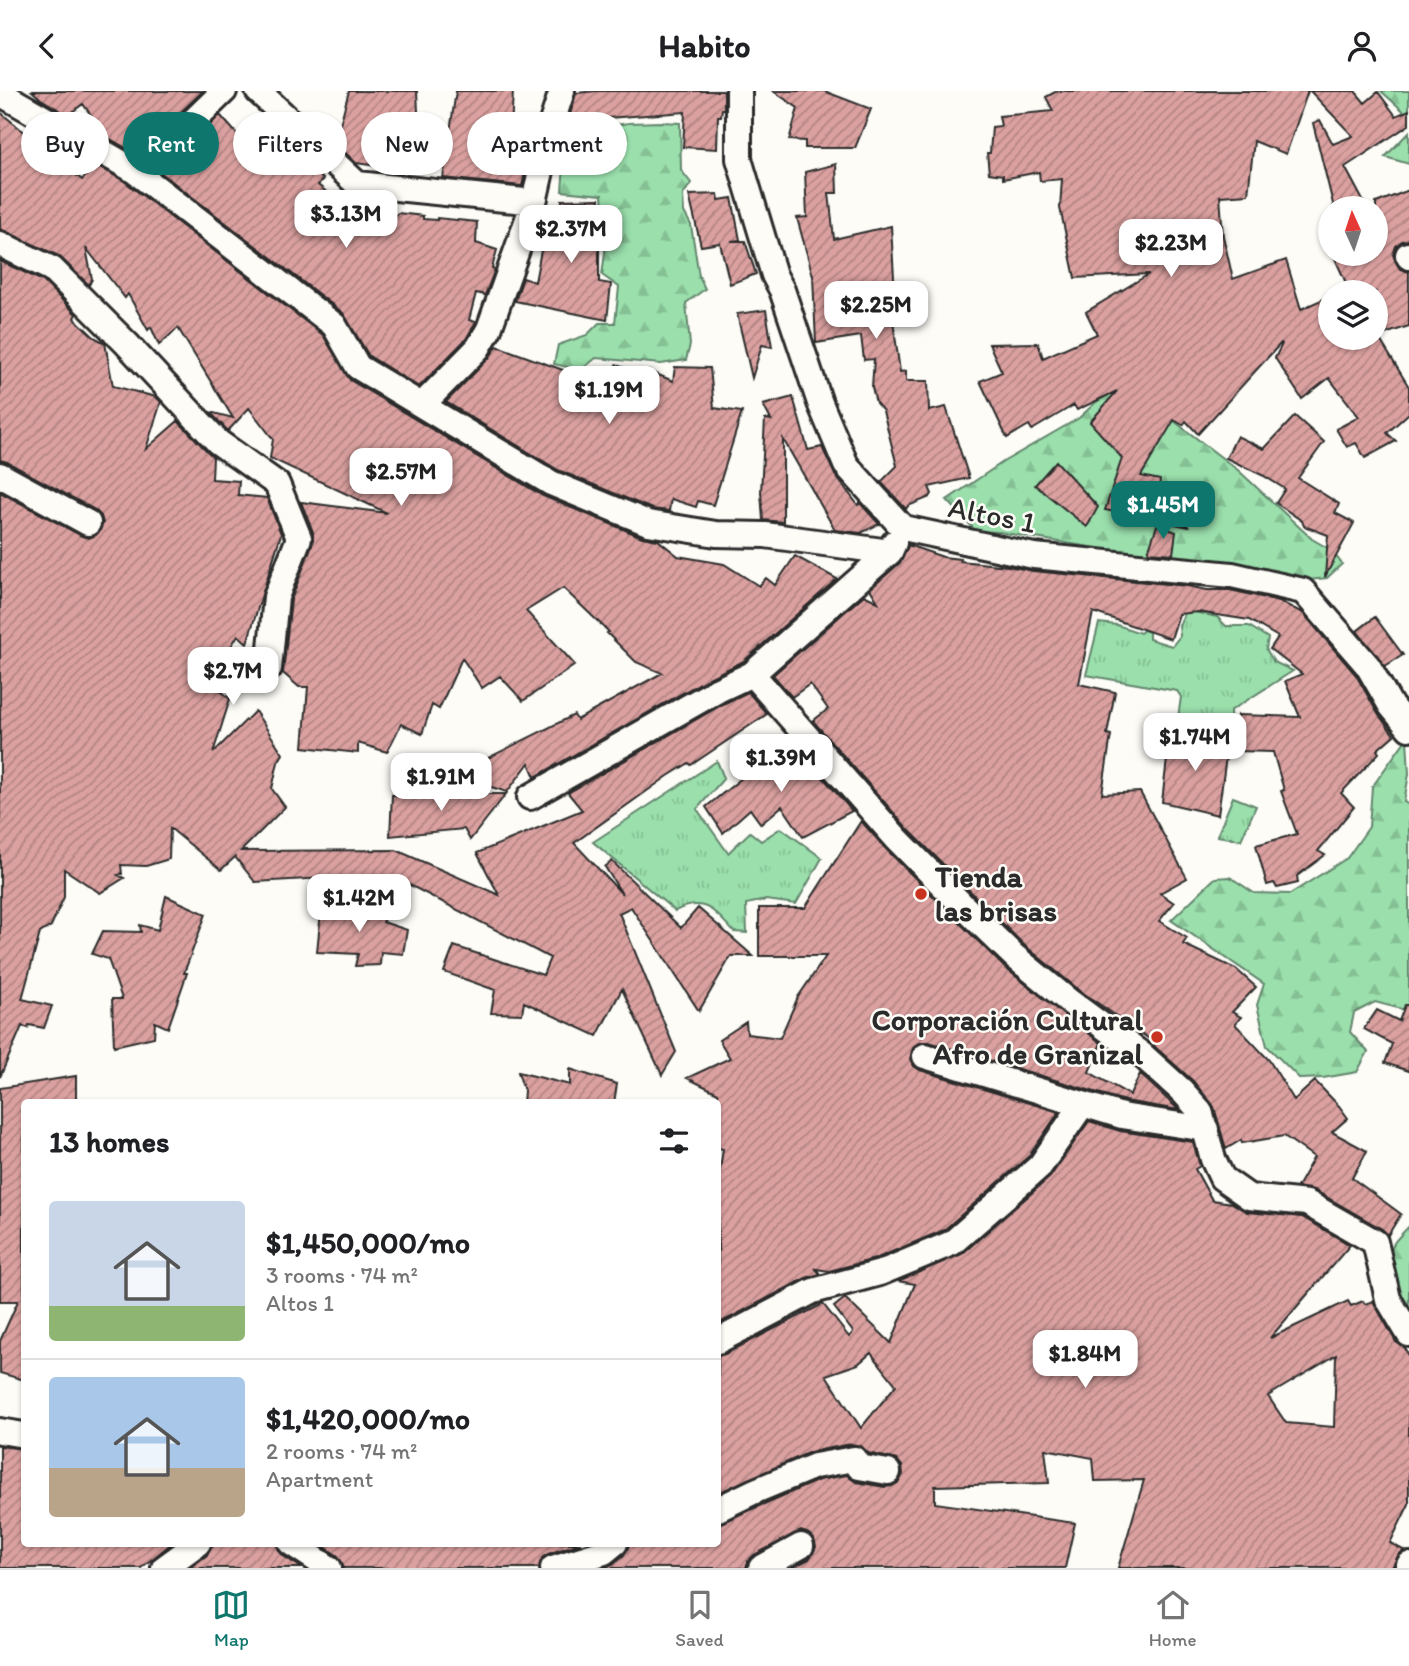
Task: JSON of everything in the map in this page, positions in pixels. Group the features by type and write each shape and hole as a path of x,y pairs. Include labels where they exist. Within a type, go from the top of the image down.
{"street":[{"path":"202,112 224,91"},
{"path":"258,91 357,184 534,202"},
{"path":"422,405 478,348 489,329 534,202 552,121 562,91"},
{"name":"Altos 1","path":"739,91 739,159 775,275 820,403 846,465 903,528 1034,556 1232,575 1303,591 1368,666 1391,706 1409,728"},
{"path":"0,93 123,164"},
{"path":"140,175 334,325 358,367 551,483 648,523 716,534 777,537 890,552"},
{"path":"0,244 52,269 218,442 277,484 299,538 276,597 269,668"},
{"path":"0,475 89,523"},
{"path":"530,797 752,674 890,552 903,528"},
{"path":"752,674 897,839 1014,956 1070,1002 1141,1054 1182,1091 1200,1111 1213,1159 1222,1178 1249,1197 1307,1203 1375,1242 1388,1299 1409,1334"},
{"path":"925,1056 1122,1116 1206,1129"},
{"path":"721,1339 813,1291 880,1273 952,1243 1040,1166 1083,1104"},
{"path":"0,1431 21,1434"},
{"path":"721,1507 755,1490 815,1466 853,1459 859,1467 888,1472"},
{"path":"761,1568 802,1546"},
{"path":"164,1568 193,1547"},
{"path":"297,1547 329,1568"},
{"path":"552,1568 604,1552 610,1547"}],"green space":[{"path":"1381,91 1409,91 1409,116"},
{"path":"629,123 680,123 681,170 691,183 683,195 684,212 691,225 699,276 705,289 686,303 690,345 686,360 661,364 596,358 581,370 554,364 558,345 587,335 599,323 615,323 619,287 602,275 606,245 602,195 562,191 563,175 627,175"},
{"path":"1409,132 1409,164 1385,157"},
{"path":"1127,383 1143,392 1174,421 1239,471 1312,539 1331,550 1342,564 1327,578 1299,581 999,532 976,531 947,500 1003,462 1079,418 1095,403"},
{"path":"1186,610 1217,617 1226,626 1249,626 1268,638 1266,649 1274,662 1293,671 1230,711 1231,748 1204,747 1206,731 1177,725 1181,697 1177,691 1086,675 1099,623 1117,625 1140,633 1144,630 1149,632 1149,639 1172,646 1180,636 1179,626"},
{"path":"1407,738 1409,774 1404,802 1409,805 1409,1011 1375,1002 1354,1013 1350,1032 1368,1052 1357,1072 1300,1079 1267,1046 1257,1005 1264,984 1171,920 1215,878 1230,877 1254,893 1290,894 1347,858 1369,827 1372,787"},
{"path":"717,761 724,778 697,809 728,853 750,832 761,841 781,828 822,858 796,904 766,900 746,904 747,933 734,932 714,912 702,906 694,905 675,911 593,842"},
{"path":"1233,797 1256,806 1241,840 1217,836"},
{"path":"1409,1226 1409,1311 1397,1287 1391,1259 1394,1243"}],"building":[{"path":"32,91 203,91 181,112 123,112 123,146 109,138 109,112 89,112 83,104 72,112 63,112"},
{"path":"349,91 417,91 418,112 361,112 361,164 356,163 347,154 347,112 343,112"},
{"path":"456,91 513,91 512,112 467,112 467,175 525,175 522,186 443,178 443,175 453,175 453,112"},
{"path":"724,91 724,109 721,116 718,116 717,149 683,147 685,112 627,117 627,112 571,112 576,93"},
{"path":"773,91 824,91 871,109 855,148 805,148 805,141 789,140 798,108"},
{"path":"1057,91 1308,91 1286,154 1254,141 1248,194 1220,196 1223,236 1233,279 1286,260 1301,309 1318,301 1318,350 1386,350 1409,387 1409,413 1387,433 1396,441 1365,458 1356,443 1347,447 1336,429 1359,417 1329,378 1302,399 1275,358 1281,343 1198,434 1186,421 1183,425 1174,420 1141,476 1160,480 1157,502 1189,527 1105,510 1122,458 1090,422 1117,391 1077,410 1074,405 1032,430 1029,425 1007,438 980,381 1002,372 989,344 1038,343 1043,358 1097,334 1086,312 1149,274 1075,278 1060,208 1062,179 1040,181 1039,172 1003,179 1003,175 989,173 987,153 990,153 992,127 1001,126 999,116 1053,111 1046,97"},
{"path":"1310,91 1355,91 1365,103 1378,92 1396,116 1409,110 1409,125 1345,167 1361,196 1331,196 1313,123 1320,120 1333,144 1353,136"},
{"path":"0,112 21,129 21,175 76,175 82,180 87,175 109,175 109,172 124,181 323,335 350,380 543,496 642,537 658,540 678,556 724,564 759,586 766,578 775,585 795,556 837,579 744,661 535,777 529,763 507,792 454,775 574,715 577,720 662,673 636,662 563,588 526,611 575,665 523,701 500,676 482,688 462,658 439,709 432,705 422,734 401,724 387,752 358,743 358,753 303,747 308,687 299,687 283,673 291,600 313,542 313,532 301,502 387,513 270,458 273,439 249,408 228,431 210,412 233,418 178,328 159,345 151,327 148,330 128,294 125,298 86,248 92,279 89,285 59,256 0,229"},
{"path":"219,116 233,130 233,175 318,175 323,179 318,185 335,199 330,205 374,231 398,213 423,216 423,219 477,222 476,243 497,250 492,268 495,269 485,295 476,293 469,320 476,322 466,339 419,387 369,356 343,313 164,175 219,175"},
{"path":"836,164 837,193 829,193 834,239 891,226 896,312 892,313 900,372 906,371 906,381 928,381 929,411 946,407 969,478 929,487 932,494 930,497 906,509 881,482 897,466 883,411 876,403 872,387 874,359 864,360 861,336 816,343 813,276 797,218 807,217 805,172"},
{"path":"1409,190 1409,240 1396,246 1393,255 1400,269 1409,272 1409,326 1388,333 1388,280 1345,280 1338,266 1388,266 1388,198"},
{"path":"718,194 719,200 732,198 740,240 731,241 745,241 756,274 730,284 720,243 701,246 689,195"},
{"path":"599,199 599,282 611,284 607,320 515,301 523,278 535,282 545,229 561,231 562,200"},
{"path":"0,261 43,281 76,314 74,318 94,337 105,343 113,386 156,397 161,402 146,449 178,421 213,457 212,479 239,481 238,495 267,498 281,534 247,643 238,635 210,681 230,699 213,753 255,711 283,754 278,762 272,789 285,807 241,851 396,850 499,895 477,853 582,810 568,793 725,703 748,692 767,714 691,765 689,763 668,776 574,843 622,894 605,867 612,861 681,928 698,908 753,956 731,956 699,1011 631,907 619,913 676,1052 662,1075 622,989 597,1036 524,1002 522,1014 491,1013 495,990 444,972 454,946 543,975 550,958 404,882 325,882 325,878 255,882 235,857 221,870 170,828 169,859 146,866 121,865 122,874 118,875 124,878 100,893 64,869 64,897 51,926 40,933 22,999 52,1006 44,1028 22,1026 0,1077 0,492 82,536 89,538 96,535 103,523 95,510 0,460"},
{"path":"766,310 772,347 762,345 752,378 737,314"},
{"path":"497,346 607,386 616,365 647,375 649,371 673,381 675,367 710,368 714,408 742,412 713,505 698,501 696,507 671,499 669,511 652,509 558,470 446,402 489,358"},
{"path":"793,397 808,450 822,447 835,475 858,505 860,503 879,524 861,533 835,530 783,439 783,522 763,520 761,492 765,419 771,420 763,405"},
{"path":"1295,416 1324,442 1298,478 1339,504 1335,513 1354,523 1325,577 1328,535 1304,526 1302,521 1276,503 1285,489 1226,458 1237,436 1264,449"},
{"path":"1056,461 1098,507 1087,527 1035,485"},
{"path":"1157,525 1176,532 1173,554 1148,552"},
{"path":"908,545 960,561 1207,590 1230,590 1279,601 1303,613 1356,675 1378,714 1394,735 1377,750 1379,753 1341,793 1354,807 1318,851 1325,855 1297,876 1298,883 1277,888 1274,883 1267,885 1256,845 1297,834 1281,791 1284,790 1273,752 1237,751 1238,715 1300,717 1285,681 1302,674 1270,649 1278,637 1249,620 1198,612 1179,614 1171,639 1093,612 1079,684 1115,692 1107,734 1111,735 1102,794 1140,792 1187,878 1160,893 1174,903 1159,921 1187,938 1183,944 1236,969 1256,987 1232,1012 1241,1017 1235,1024 1269,1060 1294,1100 1315,1081 1348,1118 1332,1132 1367,1151 1352,1178 1401,1214 1388,1235 1314,1190 1297,1187 1314,1157 1284,1136 1242,1143 1241,1140 1226,1149 1214,1107 1193,1081 1154,1046 1155,1043 1079,990 1024,945 908,829 813,721 828,709 810,684 792,697 773,675 864,595 878,602 870,589 901,562"},
{"path":"1375,617 1403,655 1385,666 1357,631"},
{"path":"1170,733 1228,742 1218,815 1162,802"},
{"path":"790,739 852,811 803,837 782,806 761,824 750,809 723,833 706,807"},
{"path":"506,794 470,840 464,829 390,836 392,795"},
{"path":"861,821 1004,967 1101,1043 1089,1072 1130,1095 1140,1074 1179,1110 1125,1101 929,1042 921,1042 914,1046 910,1059 920,1070 1059,1112 1029,1156 944,1230 875,1259 829,1271 816,1269 820,1274 806,1278 721,1322 721,1099 718,1099 718,1093 687,1078 730,1058 719,1040 746,1022 747,1034 780,1038 798,997 826,956 759,956 759,908 805,908"},
{"path":"166,896 206,914 184,973 187,973 168,1028 155,1022 154,1037 114,1046 112,999 122,999 108,959 92,954 103,931 141,932 140,925 158,930"},
{"path":"375,899 384,901 383,922 407,930 403,954 381,952 380,965 355,966 358,954 317,952 322,901 370,917"},
{"path":"1405,1005 1409,1005 1409,1071 1385,1063 1392,1044 1364,1029 1377,1010 1399,1021"},
{"path":"570,1069 617,1084 615,1099 523,1099 524,1091 518,1072 570,1085"},
{"path":"76,1076 76,1099 21,1099 21,1379 0,1373 0,1341 18,1301 0,1301 0,1088"},
{"path":"1089,1121 1120,1131 1193,1142 1200,1166 1195,1169 1212,1200 1232,1203 1247,1212 1302,1217 1350,1245 1270,1338 1348,1301 1351,1306 1363,1301 1365,1304 1373,1301 1396,1342 1405,1348 1409,1356 1409,1504 1390,1543 1405,1551 1399,1554 1392,1568 1118,1568 1144,1480 1095,1481 1093,1458 1045,1449 1049,1483 935,1486 935,1503 1075,1523 1065,1568 792,1568 809,1559 816,1547 814,1539 801,1531 754,1555 746,1568 603,1568 624,1555 627,1547 721,1547 721,1523 819,1480 847,1475 856,1482 885,1487 899,1482 903,1474 902,1466 897,1460 868,1453 861,1446 851,1444 810,1452 721,1492 721,1355 823,1304 849,1337 853,1332 834,1307 845,1298 891,1343 915,1284 898,1281 962,1254 1050,1177","holes":["871,1353 896,1385 861,1428 826,1375 858,1364","1336,1355 1334,1427 1286,1423 1268,1396"]},
{"path":"0,1446 21,1449 21,1547 167,1547 141,1568 0,1568"},
{"path":"211,1547 278,1547 282,1555 302,1568 189,1568 207,1555"},
{"path":"325,1547 569,1547 542,1558 539,1568 344,1568 338,1556"}],"place":[{"name":"Tienda las brisas","path":"921,894"},
{"name":"Corporación Cultural Afro de Granizal","path":"1157,1037"}]}
